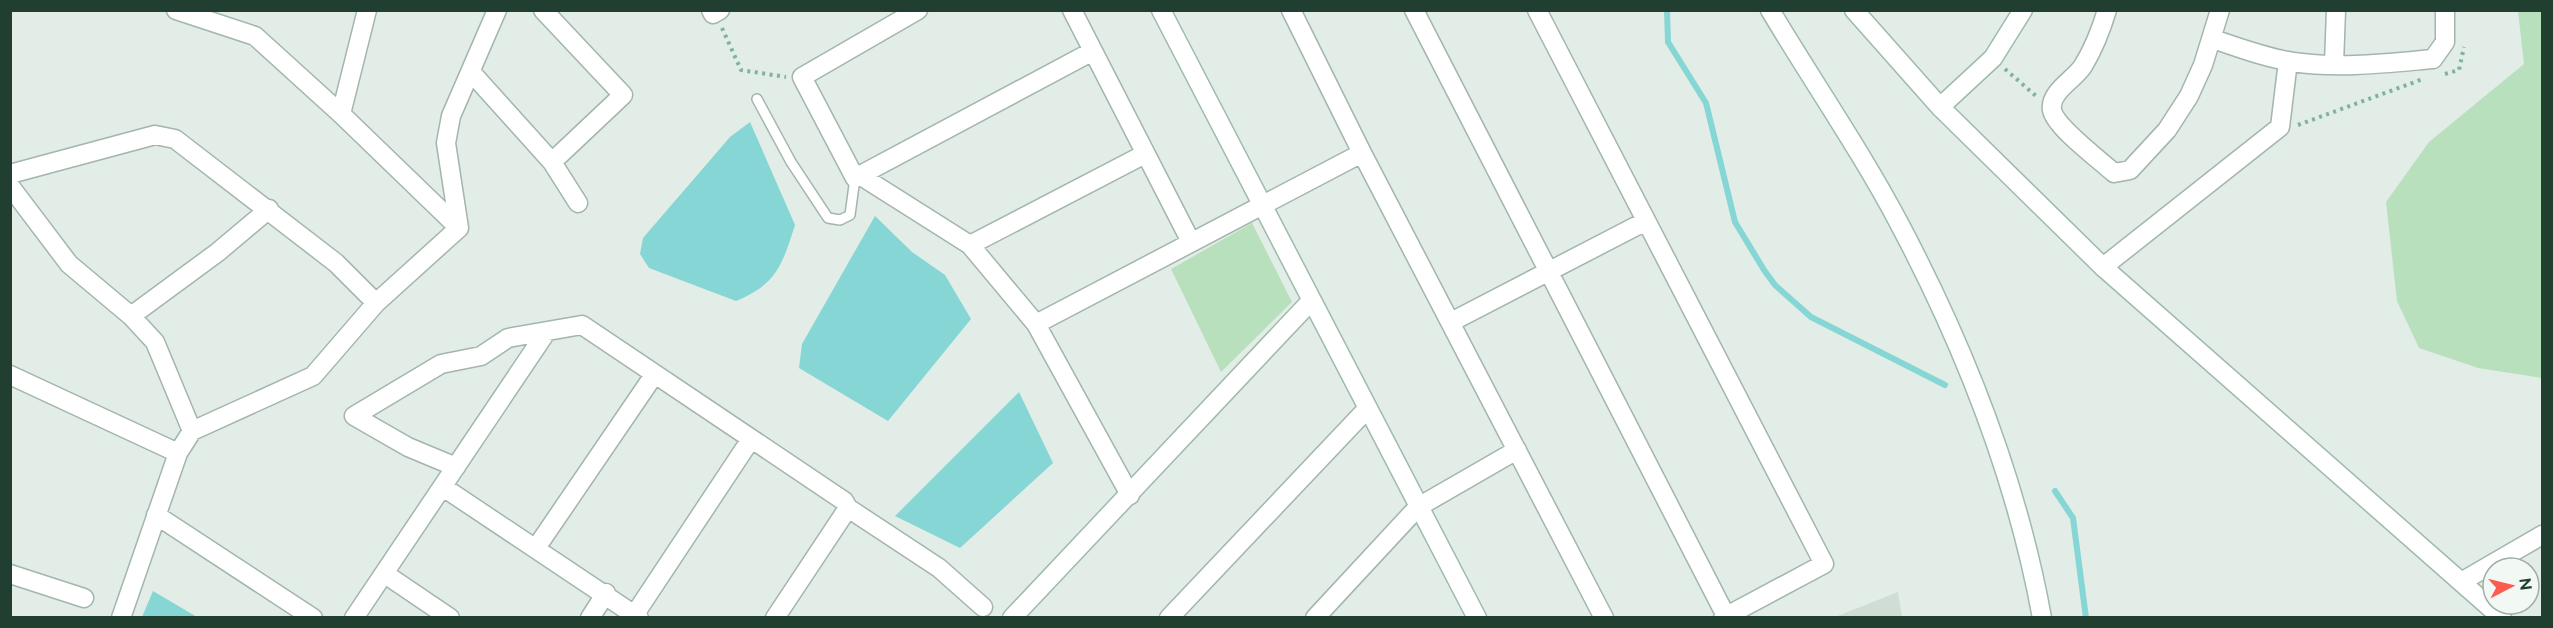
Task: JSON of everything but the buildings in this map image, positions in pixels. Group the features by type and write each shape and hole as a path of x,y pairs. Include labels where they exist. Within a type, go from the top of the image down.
{"street":[{"path":"176,10 255,36 341,114 459,228"},
{"path":"341,114 367,10"},
{"path":"459,228 446,143 451,116 497,10"},
{"path":"543,10 622,95 552,162"},
{"path":"918,10 802,77 858,177 970,245 1036,324 1130,495"},
{"path":"1072,10 1191,242"},
{"path":"1161,10 1477,618"},
{"path":"1291,10 1362,153 1604,618"},
{"path":"1414,10 1724,617 1824,564 1538,10"},
{"path":"1770,10 1898,222 1932,288 1981,401 2004,463 2019,512 2042,618"},
{"path":"1854,10 1940,107 2103,267 2502,618"},
{"path":"1940,107 1993,58 2012,32 2024,10"},
{"path":"2108,10 2098,39 2082,68 2054,98 2052,110 2058,123 2114,173 2130,170 2167,130 2189,96 2213,39 2220,10"},
{"path":"2334,64 2336,10"},
{"path":"2213,39 2288,61 2334,64 2433,59 2445,42 2445,10"},
{"path":"858,177 1093,51"},
{"path":"2103,267 2280,127 2288,61"},
{"path":"471,72 552,162 578,203"},
{"path":"10,174 156,135 176,139 336,263 376,303"},
{"path":"1036,324 1191,242 1263,207 1362,153"},
{"path":"970,245 1145,154"},
{"path":"10,186 69,264 131,316 155,342 192,431"},
{"path":"131,316 218,252 269,209"},
{"path":"1451,322 1646,221"},
{"path":"121,618 178,453 192,431 313,376 376,303 459,228"},
{"path":"1012,618 1311,301"},
{"path":"456,467 408,447 354,416 441,364 481,356 508,338 582,325 844,501 848,508 939,568 983,607"},
{"path":"354,618 547,331"},
{"path":"10,375 178,453"},
{"path":"536,548 654,375"},
{"path":"1168,618 1367,409"},
{"path":"443,487 598,590 606,593 637,616 751,439"},
{"path":"1315,618 1418,507 1517,450"},
{"path":"775,618 848,508"},
{"path":"156,515 312,618"},
{"path":"2461,582 2542,535"},
{"path":"10,574 84,598"},
{"path":"385,574 450,618"},
{"path":"590,618 606,593"}],"lane":[{"path":"757,99 791,162 828,218 840,220 850,214 858,177"}],"path":[{"path":"715,12 741,70 802,77"},
{"path":"1993,58 2052,110"}],"shaded area":[{"path":"1898,592 1902,617 1835,617"}],"green space":[{"path":"2518,11 2542,11 2542,378 2478,368 2419,348 2397,301 2386,202 2429,142 2524,64"},
{"path":"1252,223 1292,302 1221,372 1171,269"}],"water":[{"path":"750,122 795,225 776,272 761,288 736,301 649,268 640,254 643,238 730,137"},
{"path":"875,216 912,252 945,275 971,319 888,421 799,368 802,344"},
{"path":"1019,392 1053,463 960,548 895,516"},
{"path":"153,591 197,617 142,617"}],"waterway":[{"path":"1667,10 1668,42 1706,103 1735,222 1775,285 1811,317 1945,385"},
{"path":"2055,491 2073,518 2086,618"}]}
